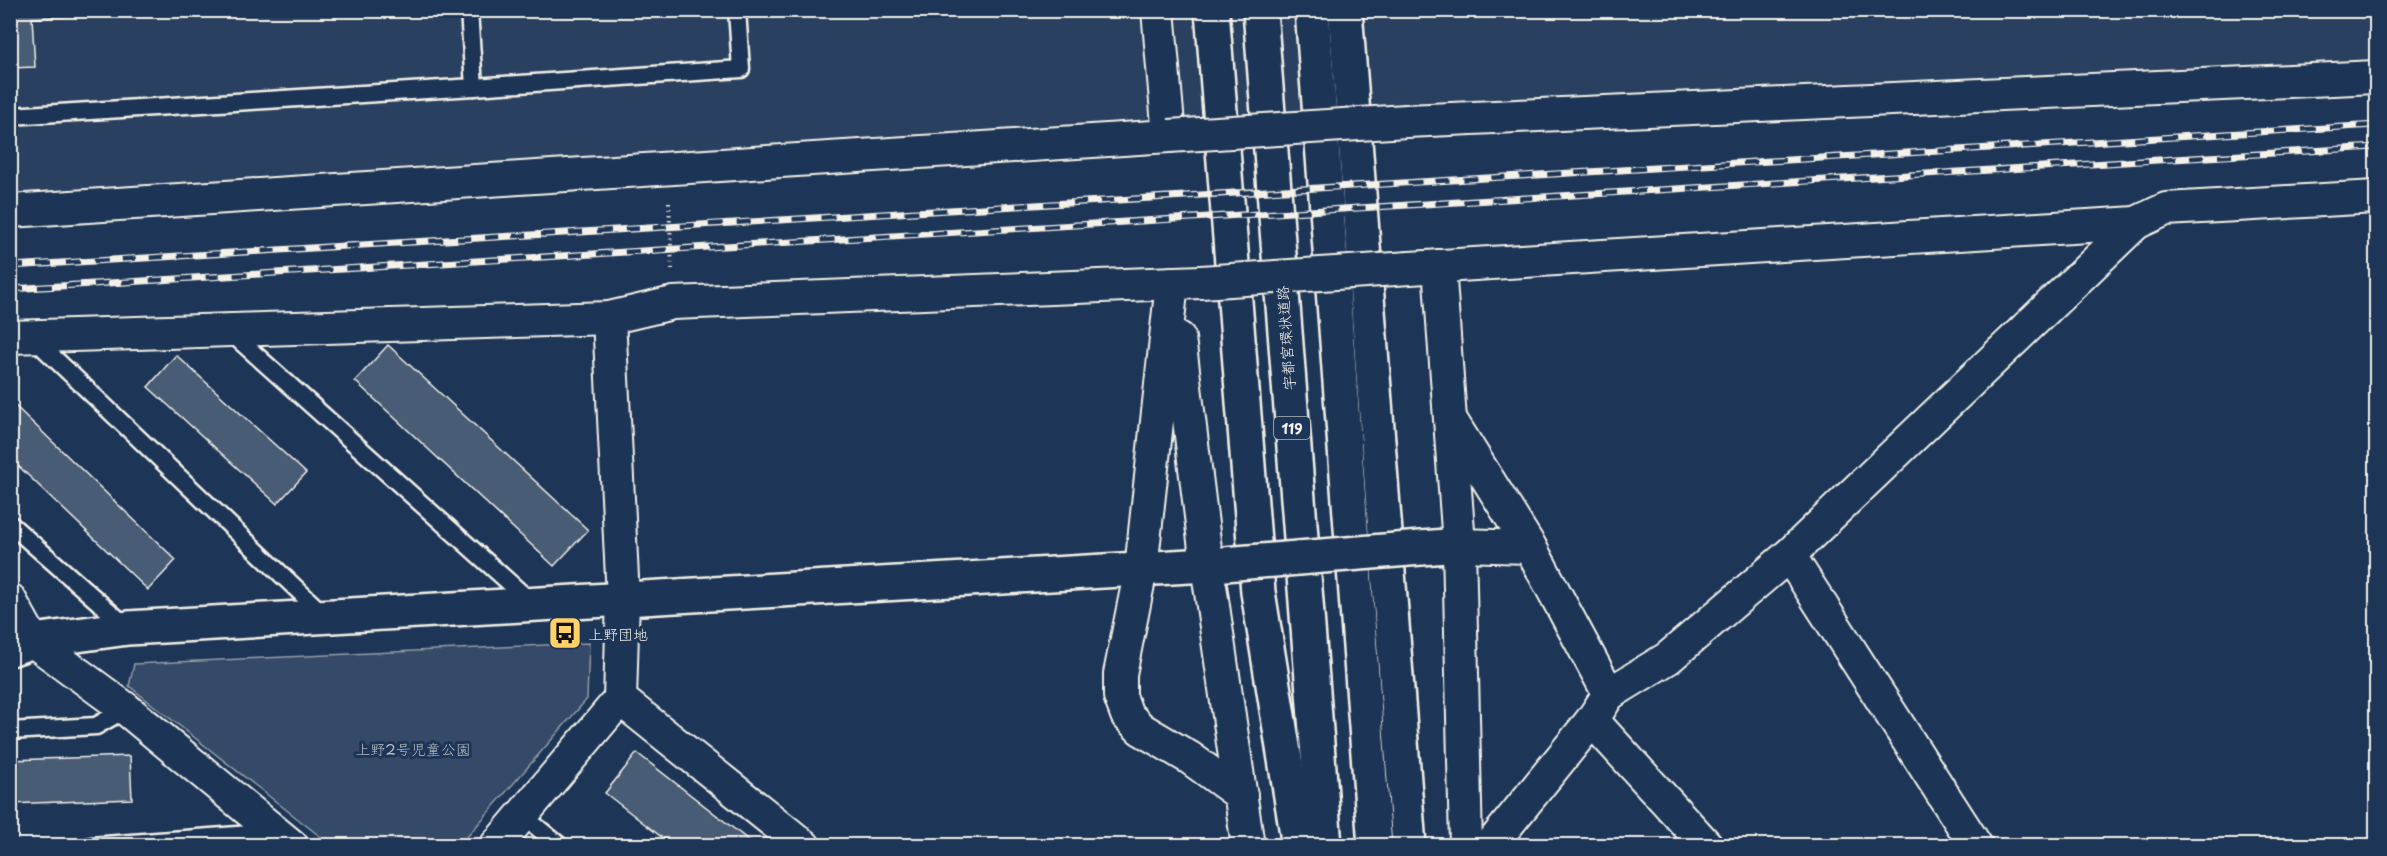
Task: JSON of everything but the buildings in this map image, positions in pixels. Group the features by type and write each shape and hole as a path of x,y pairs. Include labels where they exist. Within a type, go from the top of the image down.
{"main road":[{"path":"1212,10 1258,592 1299,846"},
{"name":"宇都宮環状道路","path":"1260,10 1325,846"},
{"path":"1312,10 1375,846"},
{"path":"1345,10 1409,846"},
{"path":"22,645 128,628 1142,569 1459,545"}],"street":[{"path":"1158,10 1169,136"},
{"path":"10,211 1407,121 2376,77"},
{"path":"1490,846 1592,720 1609,694 1668,658 1789,555 2136,223 2166,209 2376,197"},
{"path":"21,337 609,318 674,303 1186,282 2136,223"},
{"path":"1424,267 1449,419 1459,545 1466,846"},
{"path":"1186,282 1215,564 1248,846"},
{"path":"1186,282 1142,569 1120,674 1119,696 1127,715 1141,729 1199,764 1241,795"},
{"path":"496,846 620,699 623,598 609,318"},
{"path":"1449,419 1530,547 1609,694"},
{"path":"1459,545 1530,547"},
{"path":"1789,555 1976,846"},
{"path":"10,600 22,645 126,709 284,839"},
{"path":"620,699 804,846"},
{"path":"1592,720 1707,846"}],"lane":[{"path":"469,10 474,87"},
{"path":"10,116 741,69 737,10"},
{"path":"229,330 532,603"},
{"path":"21,337 326,616"},
{"path":"10,524 128,628"},
{"path":"10,731 96,726 126,709"},
{"path":"522,815 560,846"},
{"path":"91,846 284,839"}],"path":[{"path":"669,169 674,303"}],"shaded area":[{"path":"11,11 2376,11 2376,76 11,198"}],"green space":[{"name":"上野2号児童公園","path":"589,643 587,699 460,845 331,845 129,686 134,664"}],"railway":[{"path":"10,266 2376,125"},
{"path":"10,289 2376,147"}],"place":[{"name":"上野団地","path":"565,633"}]}
